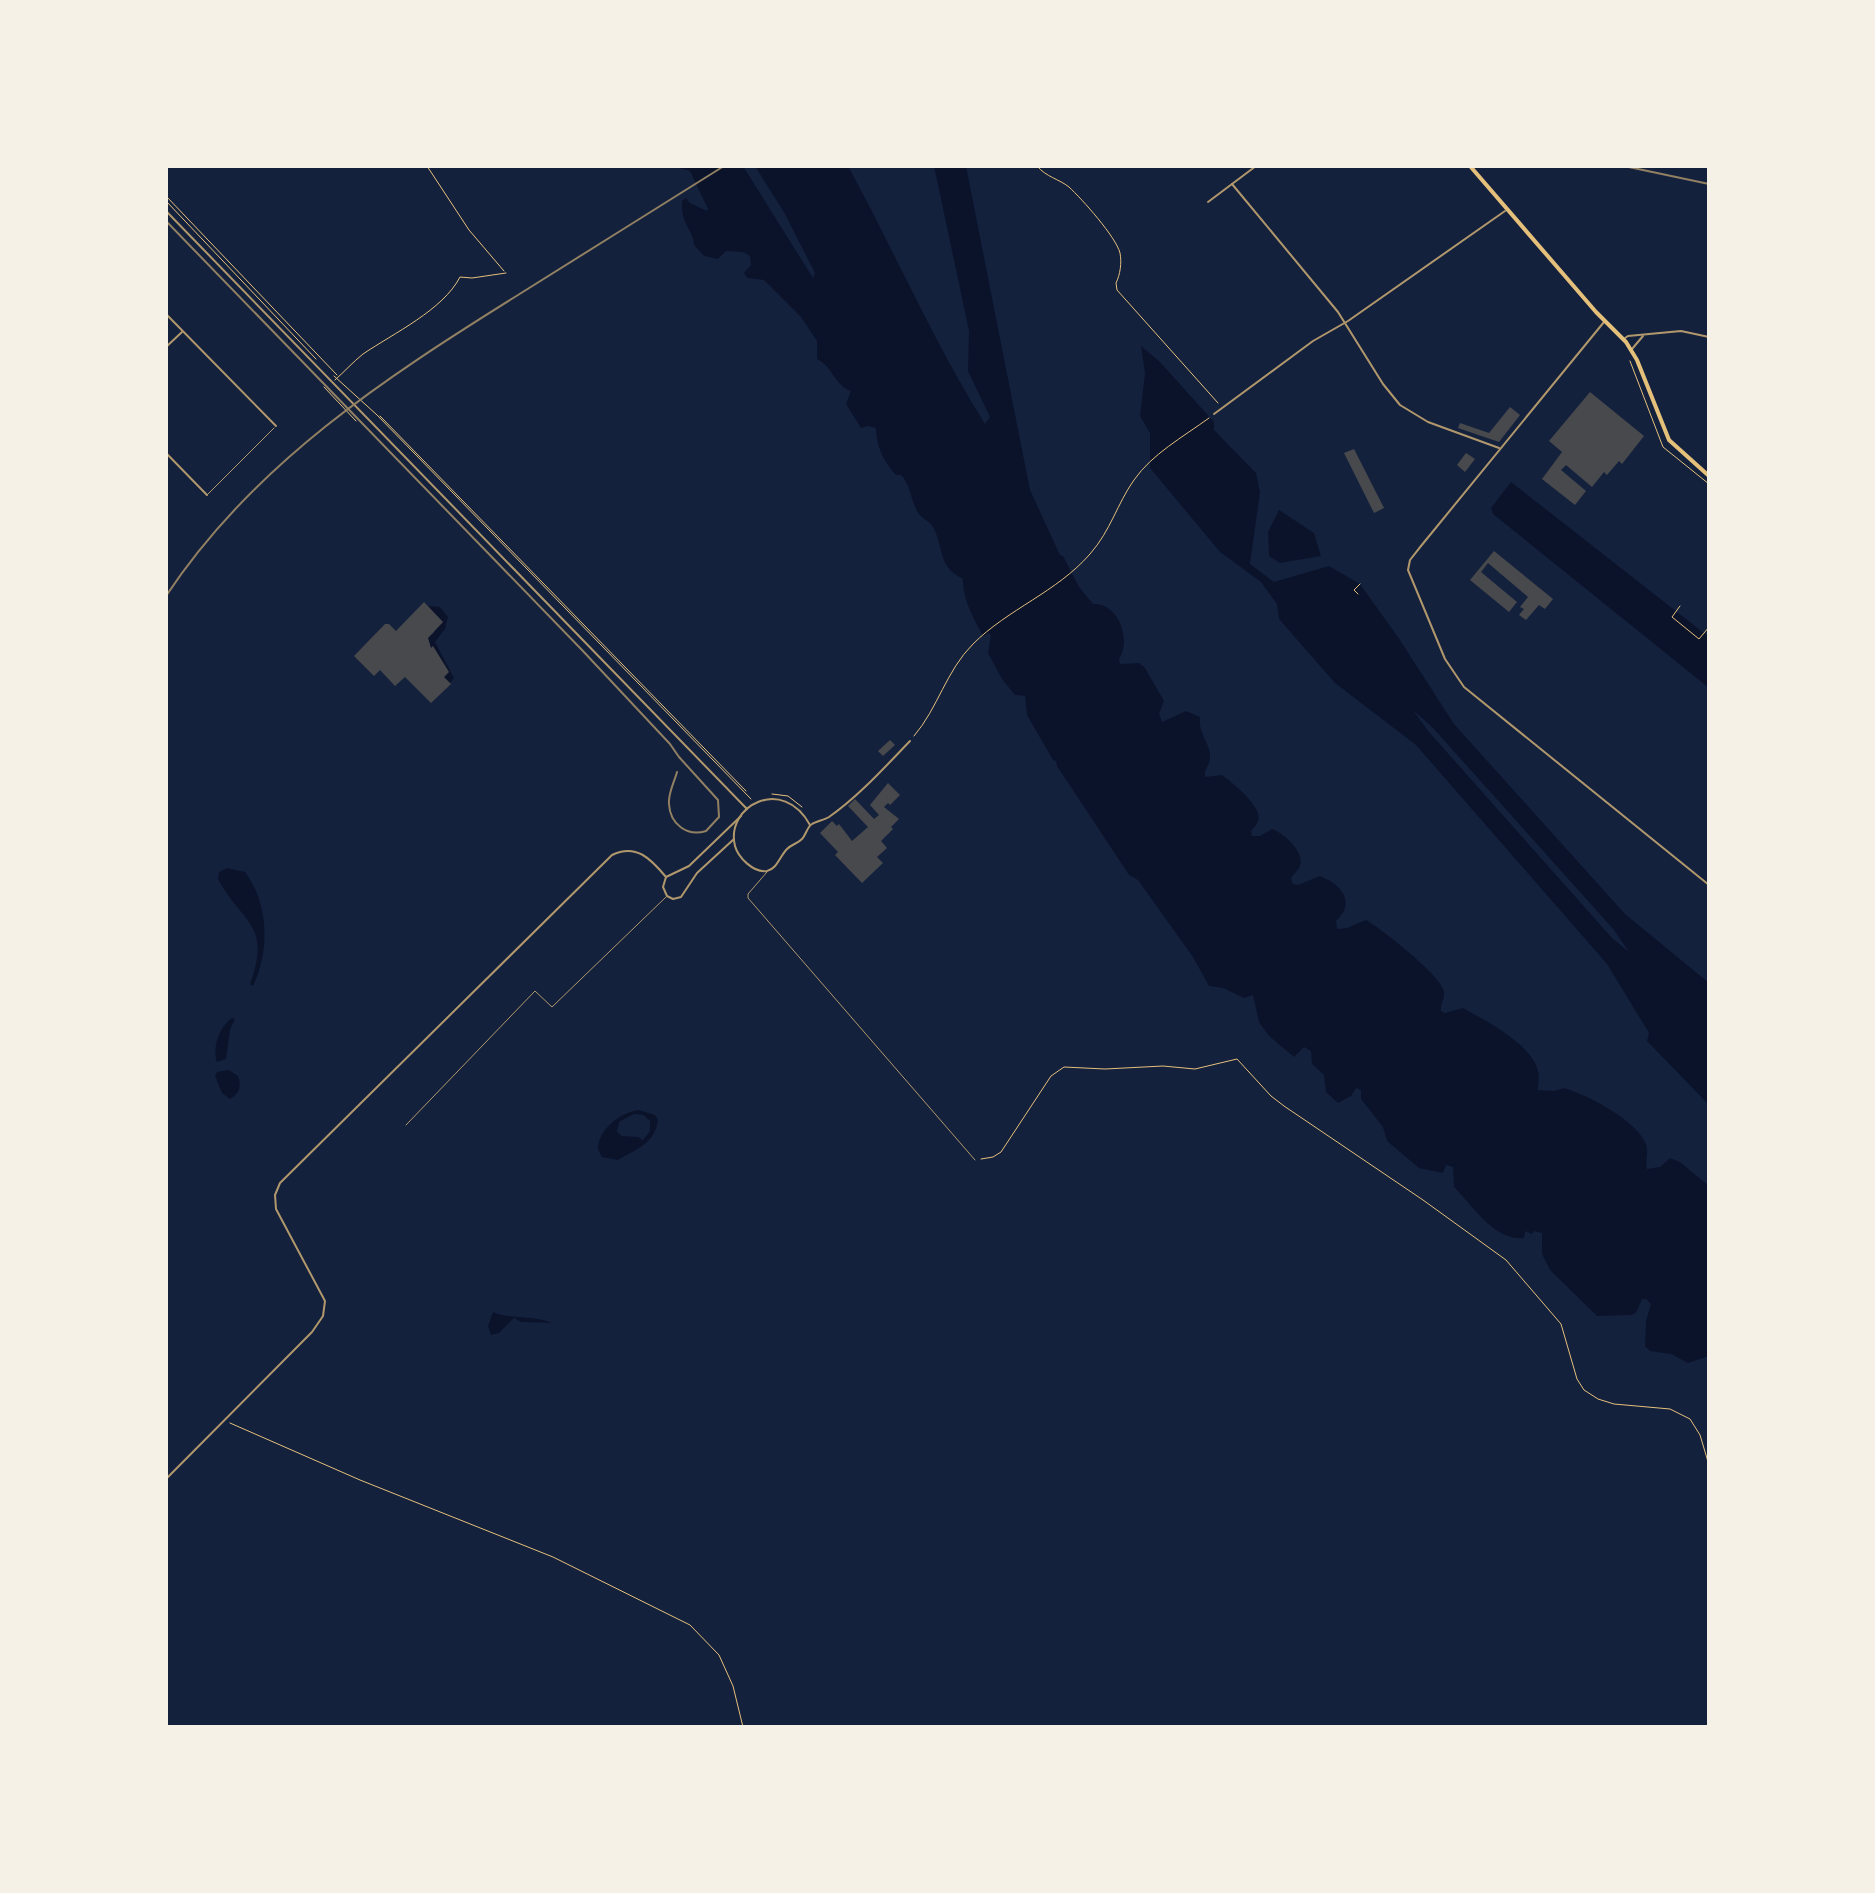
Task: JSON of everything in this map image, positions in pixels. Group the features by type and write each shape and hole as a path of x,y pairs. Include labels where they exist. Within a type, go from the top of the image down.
{"main road":[{"path":"1470,166 1624,339 1669,440 1709,476"}],"street":[{"path":"1208,202 1256,166"},
{"path":"1232,184 1345,323 1383,384 1403,407 1436,426 1501,449"},
{"path":"1214,414 1313,341 1345,323 1507,209"},
{"path":"166,211 747,809"},
{"path":"166,314 276,426"},
{"path":"1605,321 1413,557 1408,565 1410,576 1442,655 1464,687 1709,885"},
{"path":"166,347 183,331"},
{"path":"1624,339 1628,336 1681,331 1709,337"},
{"path":"1631,350 1644,335"},
{"path":"166,453 207,495"},
{"path":"742,814 735,838 737,851 749,865 758,870 769,870 789,847 803,838 810,825 833,814 910,741"},
{"path":"735,838 697,873 683,896 677,899 667,896 663,887 666,877 689,866 747,809 766,800 784,799 796,806 810,825"},
{"path":"166,1479 312,1332 325,1311 323,1296 276,1209 276,1191 283,1179 609,857 619,851 634,850 645,856 666,877"}],"lane":[{"path":"207,495 276,426"},
{"path":"166,461 170,457"},
{"path":"769,870 748,898 975,1160"},
{"path":"406,1125 535,991 552,1007 667,896"}],"path":[{"path":"332,383 361,356 439,302 453,290 460,277 506,273 469,230 427,166"},
{"path":"1037,166 1047,176 1070,188 1115,243 1120,254 1117,290 1223,408"},
{"path":"166,196 336,373 337,378"},
{"path":"166,201 744,794 755,799"},
{"path":"324,387 356,421"},
{"path":"910,741 927,720 947,677 971,646 1080,565 1108,529 1139,472 1214,414"},
{"path":"377,415 391,425 746,791"},
{"path":"1358,594 1354,590 1360,584"},
{"path":"1680,606 1672,617 1699,639 1709,627"},
{"path":"975,1160 993,1157 1001,1152 1051,1076 1064,1067 1105,1069 1163,1066 1195,1069 1237,1059 1284,1106 1506,1260 1561,1324 1577,1379 1584,1390 1614,1404 1670,1409 1690,1419 1700,1435 1709,1465"},
{"path":"224,1419 360,1480 553,1557 690,1625 719,1655 733,1686 743,1727"}],"water":[{"path":"671,166 743,166 813,278 815,273 785,214 755,166 848,166 948,361 985,424 990,417 968,371 969,331 934,166 966,166 1030,490 1060,555 1079,587 1093,604 1102,605 1116,616 1124,642 1120,664 1139,663 1145,668 1164,701 1159,714 1162,722 1186,711 1200,717 1210,752 1205,777 1222,775 1252,803 1259,816 1251,831 1252,836 1260,836 1272,829 1292,844 1301,861 1291,878 1293,884 1320,876 1340,889 1346,901 1336,921 1337,929 1366,920 1374,925 1434,976 1444,992 1441,1011 1445,1013 1463,1008 1507,1034 1527,1052 1538,1071 1538,1090 1564,1088 1598,1102 1641,1135 1647,1147 1647,1169 1660,1167 1670,1158 1680,1162 1709,1186 1709,1356 1688,1363 1671,1354 1650,1351 1645,1346 1646,1321 1651,1304 1646,1299 1642,1299 1636,1313 1631,1315 1597,1316 1550,1270 1542,1254 1542,1233 1525,1231 1524,1238 1513,1238 1494,1229 1454,1187 1453,1167 1446,1165 1443,1173 1419,1168 1387,1141 1383,1127 1361,1099 1361,1090 1356,1088 1351,1096 1338,1103 1326,1092 1324,1075 1312,1064 1311,1051 1304,1047 1294,1057 1269,1036 1259,1022 1253,995 1244,998 1223,988 1209,986 1193,957 1138,880 1129,875 1053,760 1027,715 1025,696 1015,695 1002,679 988,653 991,635 983,636 972,616 964,594 963,579 945,563 933,527 917,512 904,478 896,475 884,458 876,428 861,428 846,404 851,391 841,385 817,359 817,341 801,317 764,280 747,278 744,273 751,265 750,256 743,252 726,251 718,259 704,256 694,245 683,215 682,201 686,198 690,203 708,209 690,171"},
{"path":"1141,346 1160,362 1214,422 1214,430 1256,473 1260,492 1250,564 1274,582 1329,566 1360,584 1454,724 1625,914 1709,983 1709,1105 1647,1041 1649,1033 1607,964 1416,745 1335,683 1279,619 1277,604 1261,582 1220,552 1150,468 1150,433 1140,416 1145,373","holes":["1413,710 1433,728 1614,930 1629,952 1612,938 1429,732"]},
{"path":"1511,482 1709,637 1709,688 1493,514 1491,508"},
{"path":"1279,510 1314,533 1321,556 1280,563 1269,556 1268,532"},
{"path":"428,606 440,607 448,617 445,629 435,642 454,678 450,683 444,677 429,644 428,638 434,633"},
{"path":"227,868 245,872 263,913 262,958 253,986 250,984 258,948 256,936 218,879 219,872"},
{"path":"232,1018 235,1019 230,1030 226,1059 217,1062 215,1050 218,1038"},
{"path":"229,1070 238,1076 240,1083 238,1092 230,1099 222,1093 215,1076 217,1072"},
{"path":"632,1111 655,1115 658,1120 653,1135 644,1145 618,1160 602,1157 598,1149 602,1135 611,1123","holes":["634,1114 643,1115 650,1121 650,1131 643,1140 617,1132 619,1122"]},
{"path":"493,1312 552,1323 521,1322 514,1318 499,1333 491,1335 488,1326"}],"building":[{"path":"1590,392 1644,436 1622,464 1619,461 1607,475 1604,472 1592,487 1566,465 1561,470 1586,491 1575,505 1542,479 1562,452 1549,441"},
{"path":"1510,407 1520,415 1499,442 1458,428 1460,423 1489,433"},
{"path":"1354,449 1384,508 1374,513 1344,453"},
{"path":"1466,453 1475,459 1465,472 1457,465"},
{"path":"1494,551 1553,599 1545,609 1539,605 1526,620 1519,615 1524,609 1520,607 1528,597 1488,563 1481,572 1517,602 1509,612 1470,580"},
{"path":"424,602 443,622 428,638 431,648 433,646 449,672 444,677 451,684 431,703 405,677 395,686 380,670 374,676 354,656 385,624 396,631"},
{"path":"890,740 895,745 883,756 878,751"},
{"path":"888,783 900,795 884,807 899,819 881,841 887,848 877,857 883,863 862,883 835,855 838,852 820,833 832,821 837,826 839,824 852,841 868,827 848,806 855,799 874,819 879,815 870,805"}],"tram line":[{"path":"166,221 670,744 718,800 719,817 706,831 686,830 673,818 669,800 677,772"}],"railway":[{"path":"166,596 201,548 239,505 325,427 419,358 724,166"},
{"path":"1624,166 1709,184"}]}
